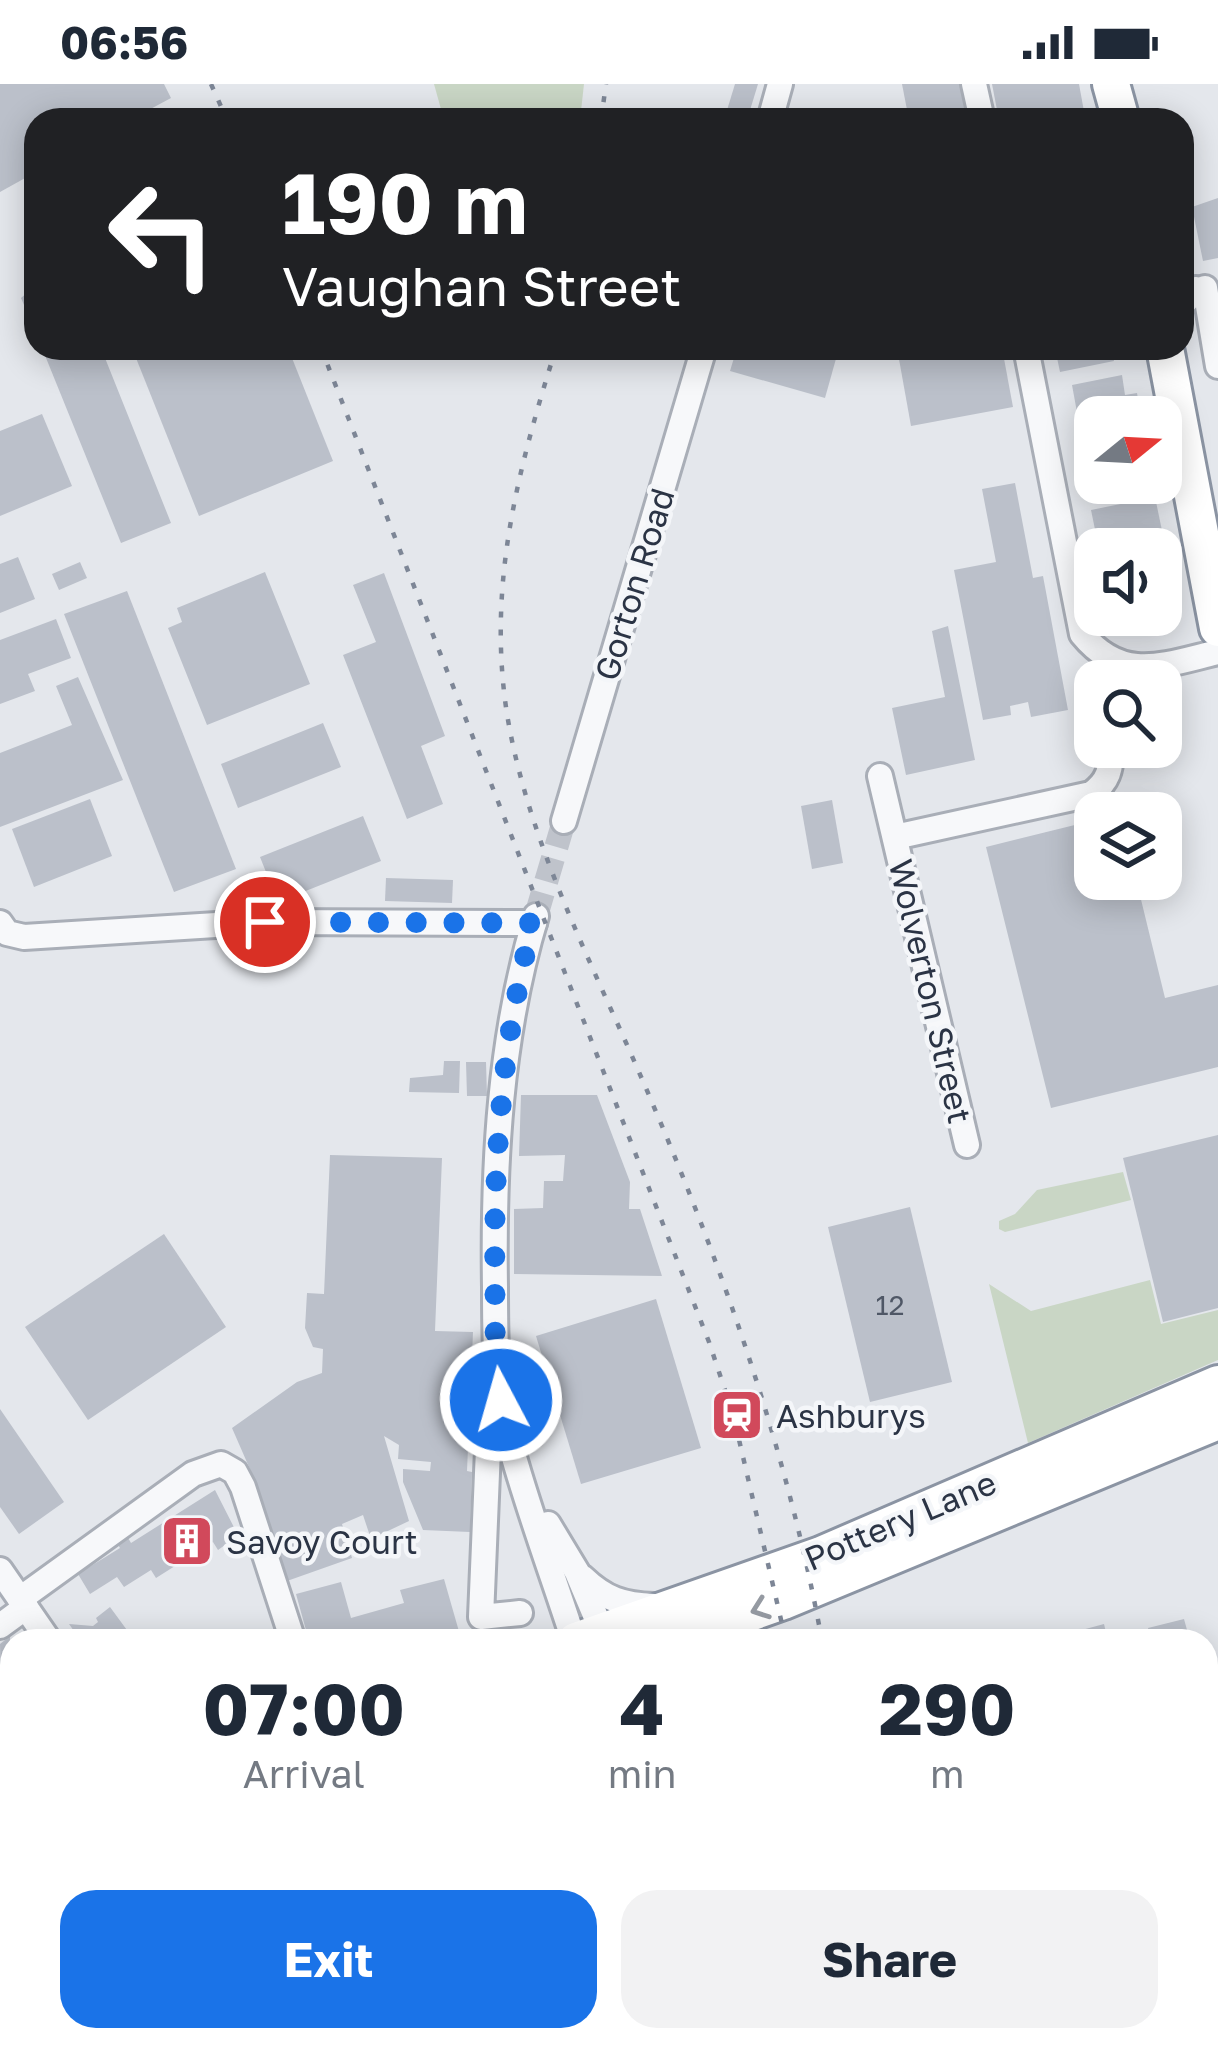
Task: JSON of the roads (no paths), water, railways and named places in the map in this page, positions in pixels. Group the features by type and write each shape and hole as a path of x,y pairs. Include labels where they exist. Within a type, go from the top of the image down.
{"highway":[{"path":"1167,360 1218,628"},
{"name":"Pottery Lane","path":"674,1624 1218,1384"},
{"path":"974,1490 1218,1400"},
{"name":"Pottery Lane","path":"674,1624 783,1601 1218,1421"}],"street":[{"path":"1197,291 1218,366"},
{"name":"Gorton Road","path":"564,821 700,360"},
{"path":"1028,360 1082,634 1099,660"},
{"path":"1175,660 1218,652"},
{"name":"Wolverton Street","path":"895,837 1091,794 1105,784 1110,768"},
{"name":"Wolverton Street","path":"880,776 967,1145"},
{"path":"0,923 7,933 24,937 265,922 535,920 514,998 502,1103 494,1237 495,1368 507,1433 521,1474 586,1629"},
{"path":"507,1433 491,1441 488,1448 481,1617 520,1612"},
{"path":"0,1626 23,1603 193,1474 220,1464 235,1472 243,1486 288,1629"},
{"path":"487,1483 521,1474"},
{"path":"521,1474 577,1572 600,1594 674,1624"},
{"path":"0,1570 41,1629"},
{"path":"577,1572 588,1629"}],"tunnel":[{"path":"536,916 564,821"}],"railway":[{"path":"211,84 222,108"},
{"path":"603,108 606,84"},
{"path":"326,360 709,1342 733,1414 783,1629"},
{"path":"553,360 519,483 504,573 502,666 517,762 545,855 671,1147 724,1285 790,1497 820,1629"}],"place":[{"name":"Ashburys","path":"737,1415"},
{"name":"Savoy Court","path":"187,1541"}]}
